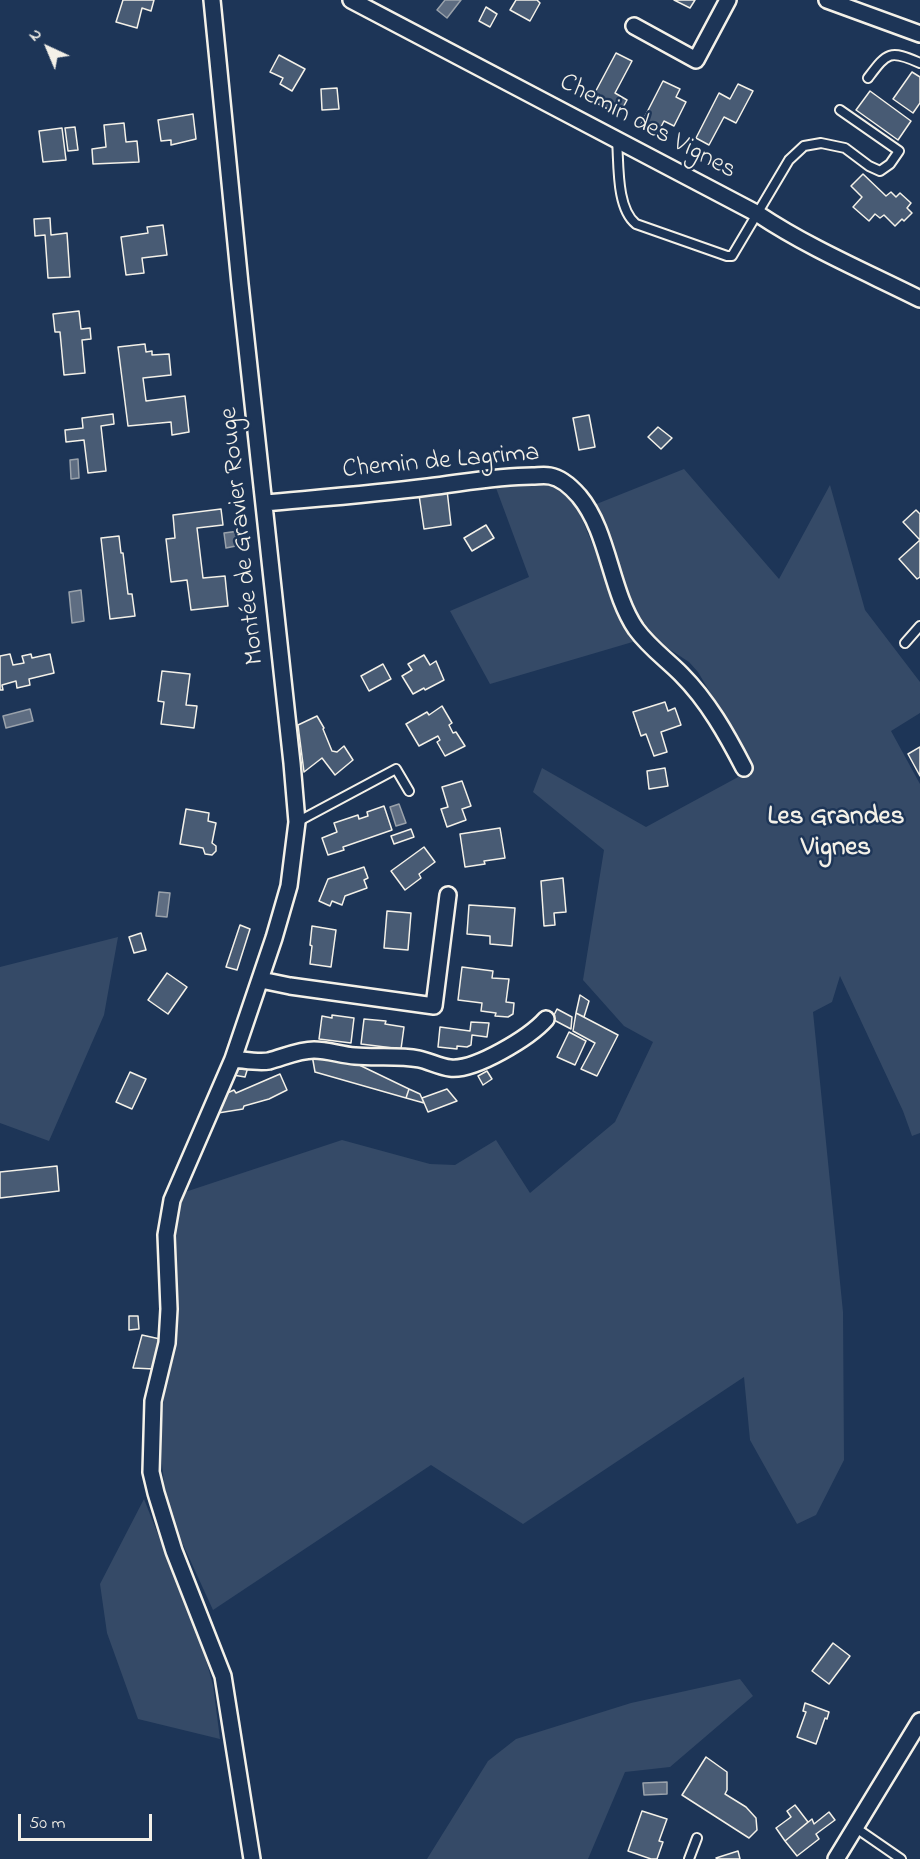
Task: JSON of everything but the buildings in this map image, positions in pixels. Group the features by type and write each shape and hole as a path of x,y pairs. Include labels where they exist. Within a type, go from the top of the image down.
{"street":[{"name":"Montée de Gravier Rouge","path":"212,0 240,284 266,503 266,526 297,822 289,886 261,980 233,1059 183,1171 168,1217 166,1235 169,1309 167,1343 153,1401 151,1472 174,1551 223,1676 252,1859"},
{"name":"Chemin des Vignes","path":"351,0 758,214 856,269 920,299"},
{"path":"634,26 696,60 728,0"},
{"path":"827,0 920,34"},
{"name":"Chemin de Lagrima","path":"266,503 393,492 516,476 551,476 569,485 581,498 593,520 612,568 623,605 636,629 699,695 727,736 744,768"},
{"path":"261,980 434,1006 448,895"},
{"path":"233,1059 267,1061 314,1050 352,1056 420,1059 450,1068 462,1067 478,1063 502,1050 538,1028 546,1019"},
{"path":"836,1859 920,1721"}],"lane":[{"path":"868,78 884,58 891,55 903,55 920,63"},
{"path":"617,140 623,204 630,219 636,224 732,256 789,160 804,146 821,143 845,148 869,166 880,171 890,164 899,151 840,110"},
{"path":"905,643 920,626"},
{"path":"297,822 396,769 409,791"},
{"path":"856,1828 901,1859"},
{"path":"689,1859 697,1838"}],"shaded area":[{"path":"445,0 461,0 447,18 437,10"},
{"path":"78,459 79,478 71,479 70,460"},
{"path":"684,469 779,579 830,485 865,610 920,682 920,713 891,731 920,784 920,1133 912,1136 903,1111 840,976 832,1002 813,1012 843,1312 844,1460 816,1515 797,1524 750,1440 744,1377 523,1524 431,1465 213,1610 175,1527 165,1493 162,1464 162,1410 168,1373 176,1195 342,1140 430,1164 455,1165 496,1140 530,1193 615,1122 653,1042 624,1026 583,980 604,850 533,792 542,768 646,827 740,776 749,759 698,672 689,662 660,643 630,606 594,505"},
{"path":"545,482 563,488 572,495 623,618 636,641 490,684 450,611 529,577 496,488"},
{"path":"239,531 241,545 226,548 224,533"},
{"path":"81,590 84,621 72,623 69,592"},
{"path":"30,709 33,721 6,728 3,716"},
{"path":"399,804 406,823 396,826 390,807"},
{"path":"159,892 170,893 167,917 156,916"},
{"path":"118,937 104,1015 49,1141 0,1123 0,967"},
{"path":"144,1499 203,1649 213,1685 220,1739 138,1719 107,1633 100,1584"},
{"path":"740,1679 753,1696 670,1767 625,1772 588,1859 427,1859 488,1761 516,1739 631,1703"},
{"path":"667,1782 667,1794 644,1795 643,1783"}],"district":[{"name":"Les Grandes Vignes","path":"836,834"}]}
